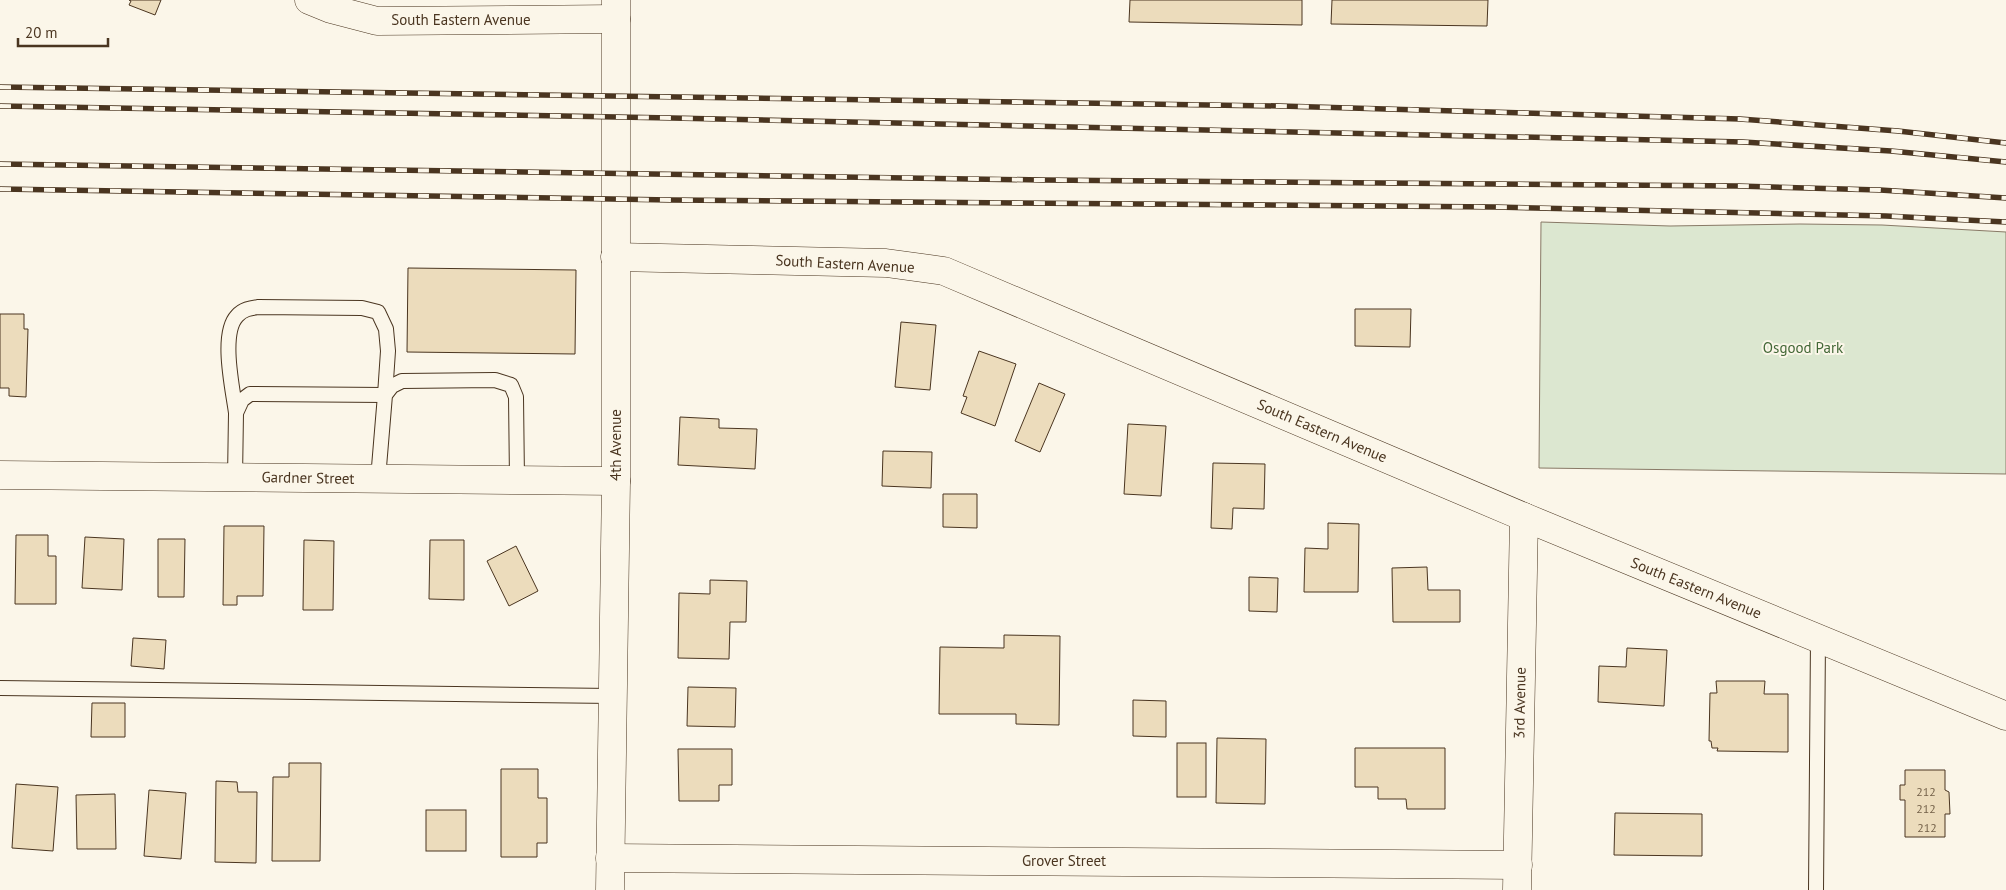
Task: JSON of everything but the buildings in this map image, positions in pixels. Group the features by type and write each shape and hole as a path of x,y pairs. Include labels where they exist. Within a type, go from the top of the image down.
{"street":[{"name":"South Eastern Avenue","path":"309,0 331,9 377,21 616,10"},
{"name":"4th Avenue","path":"610,890 616,481 616,10"},
{"name":"South Eastern Avenue","path":"615,257 886,263 944,271 1524,517 2006,716"},
{"name":"Gardner Street","path":"0,475 616,481"},
{"name":"3rd Avenue","path":"1517,878 1524,517"},
{"name":"Grover Street","path":"610,858 1517,878"}],"lane":[{"path":"234,478 236,413 228,352 230,330 236,316 246,309 258,307 362,308 378,312 386,329 388,352 378,479"},
{"path":"385,395 392,386 402,381 495,380 511,385 516,397 517,480"},
{"path":"236,413 242,400 250,394 385,395"},
{"path":"1816,890 1818,638"},
{"path":"0,688 613,696"}],"green space":[{"name":"Osgood Park","path":"1541,222 1670,226 1882,225 2006,232 2006,474 1539,468"}],"railway":[{"path":"0,87 1280,106 1740,119 1898,131 2006,143"},
{"path":"0,106 672,118 1743,142 1891,151 2006,162"},
{"path":"0,164 1042,180 1738,186 1880,190 2006,198"},
{"path":"0,189 671,200 1495,207 1886,216 2006,222"}]}
